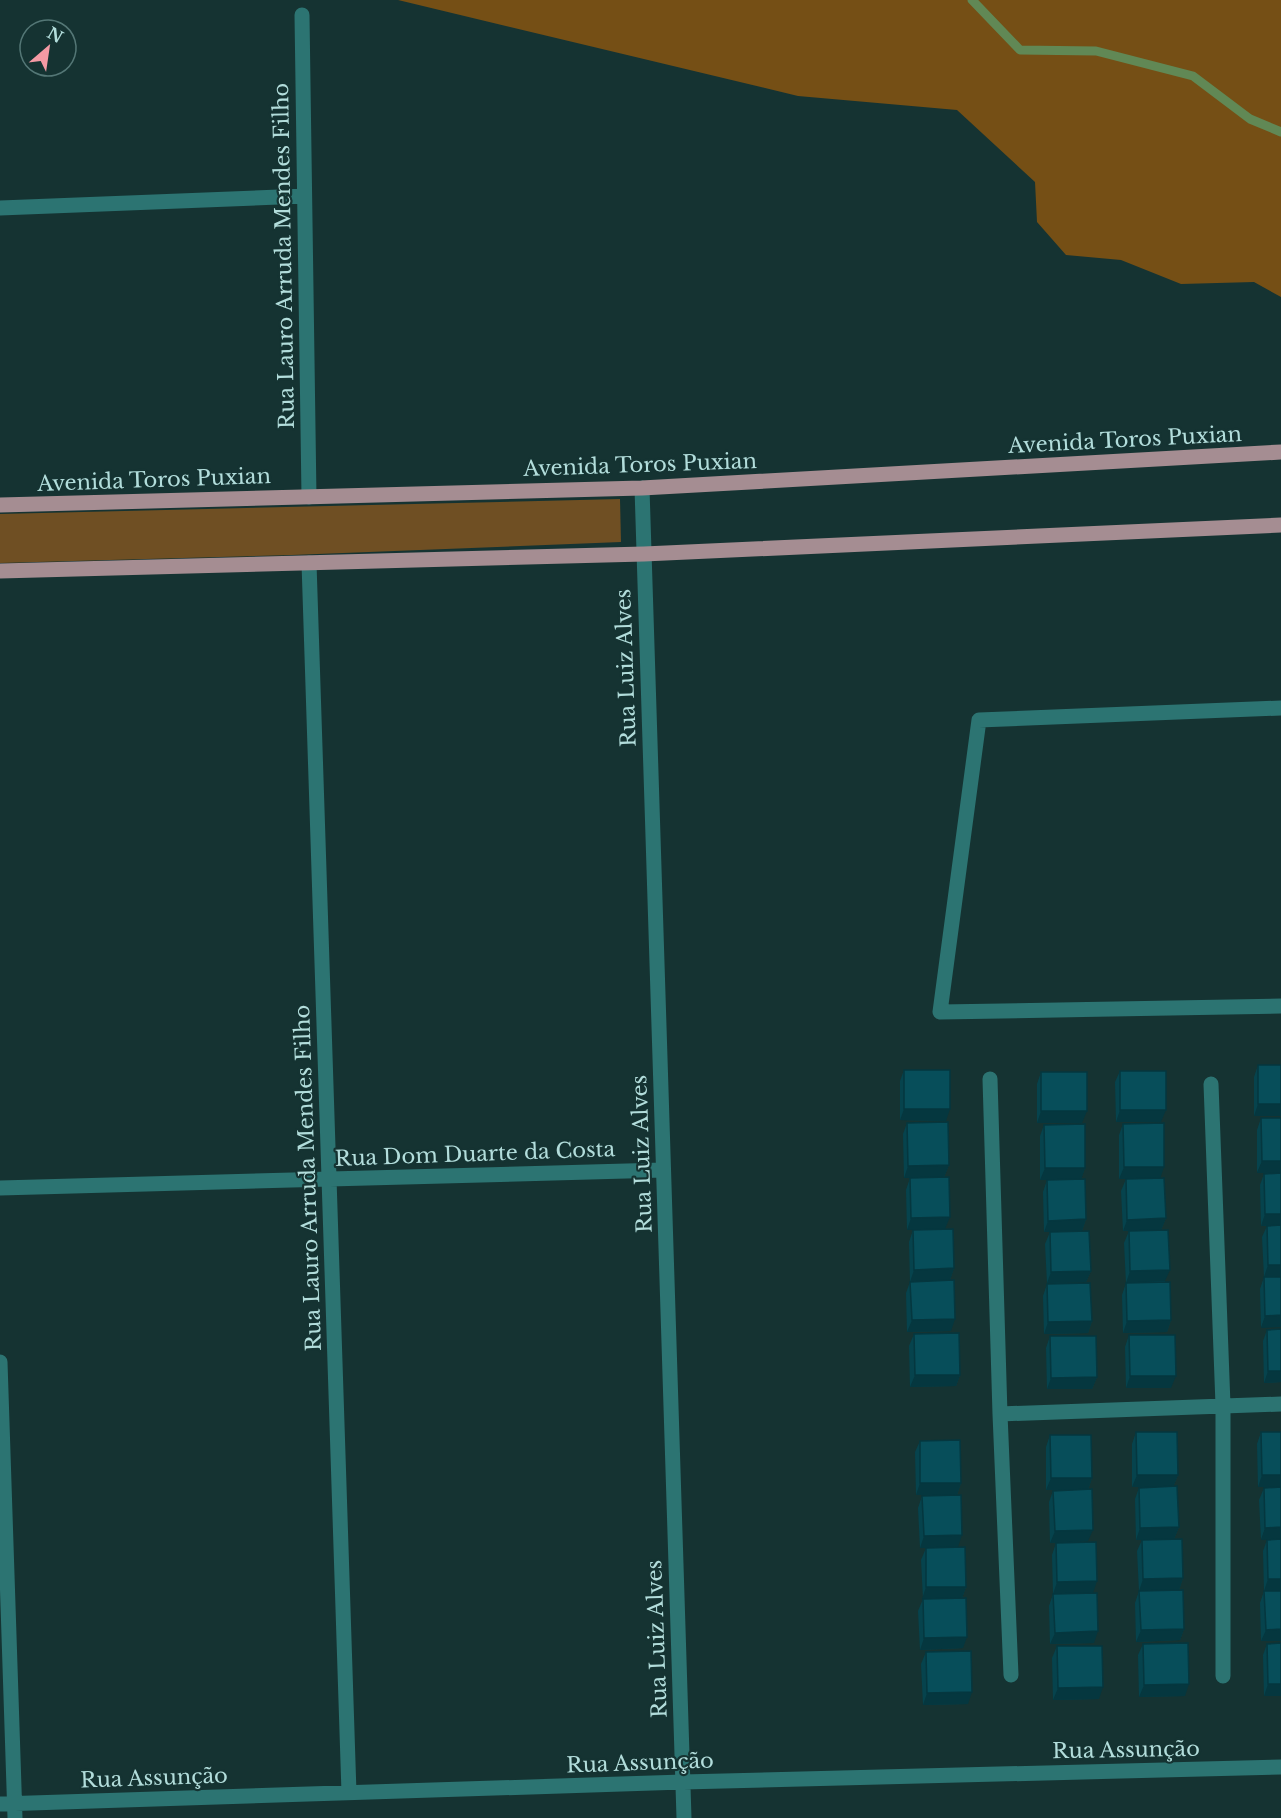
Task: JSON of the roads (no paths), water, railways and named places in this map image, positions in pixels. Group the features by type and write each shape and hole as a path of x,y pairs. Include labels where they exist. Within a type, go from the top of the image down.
{"main road":[{"name":"Avenida Toros Puxian","path":"0,505 642,488 1281,452"},
{"path":"0,571 644,554 1281,525"}],"street":[{"name":"Rua Lauro Arruda Mendes Filho","path":"302,15 309,497"},
{"path":"0,208 304,196"},
{"name":"Rua Luiz Alves","path":"642,488 684,1818"},
{"name":"Rua Lauro Arruda Mendes Filho","path":"309,563 349,1792"},
{"path":"1281,708 979,720 940,1012 1281,1006"},
{"path":"990,1079 1000,1414 1011,1675"},
{"path":"1211,1084 1223,1405 1223,1676"},
{"name":"Rua Dom Duarte da Costa","path":"0,1188 663,1170"},
{"path":"0,1362 10,1808"},
{"path":"1000,1414 1281,1404"},
{"name":"Rua Assunção","path":"10,1808 349,1792 1281,1767"}],"waterway":[{"path":"972,0 1020,50 1096,51 1193,76 1250,119 1281,132"}]}
